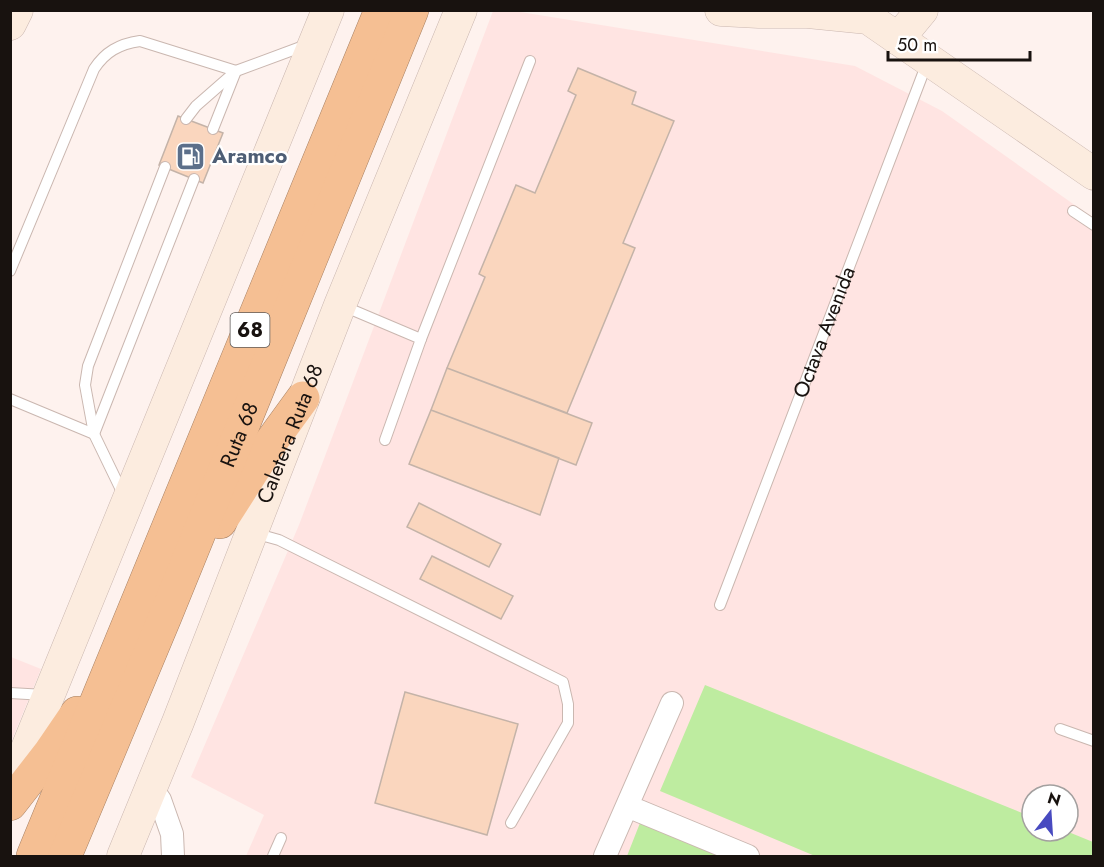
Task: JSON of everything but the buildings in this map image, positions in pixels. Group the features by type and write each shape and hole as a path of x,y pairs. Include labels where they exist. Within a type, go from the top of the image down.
{"highway":[{"name":"Ruta 68","path":"33,856 381,10"},
{"name":"Ruta 68","path":"64,856 165,617 412,10"},
{"path":"165,617 241,488 303,398"},
{"path":"10,804 73,721 119,649"}],"main road":[{"path":"10,24 17,10"},
{"path":"10,790 328,10"},
{"name":"Caletera Ruta 68","path":"123,856 178,722 340,305 461,10"},
{"path":"721,10 865,14 1094,174"},
{"path":"898,39 922,10"}],"street":[{"path":"605,856 672,703"},
{"path":"151,787 160,800 172,834 173,856"},
{"path":"627,806 748,856"}],"lane":[{"path":"10,271 100,59 118,46 140,41 236,71"},
{"path":"186,119 196,106 236,71 315,42"},
{"name":"Octava Avenida","path":"720,604 928,59"},
{"path":"385,440 421,339 530,61"},
{"path":"213,129 236,71"},
{"path":"127,503 94,434 85,385 87,366 165,167"},
{"path":"94,434 194,179"},
{"path":"1073,211 1094,225"},
{"path":"340,305 421,339"},
{"path":"10,399 94,434"},
{"path":"251,532 279,540 563,682 568,704 567,723 510,823"},
{"path":"10,693 48,695"},
{"path":"1060,729 1094,741"},
{"path":"273,856 281,838"}],"shaded area":[{"path":"493,11 514,11 855,66 942,111 1093,218 1093,856 246,856 264,815 191,777 299,525"},
{"path":"11,657 41,669 11,742"}],"green space":[{"path":"705,685 1020,812 1020,843 1080,843 1080,837 1093,842 1093,856 815,856 660,791"},
{"path":"640,823 723,856 627,856"}],"place":[{"name":"Aramco","path":"191,156"}]}
